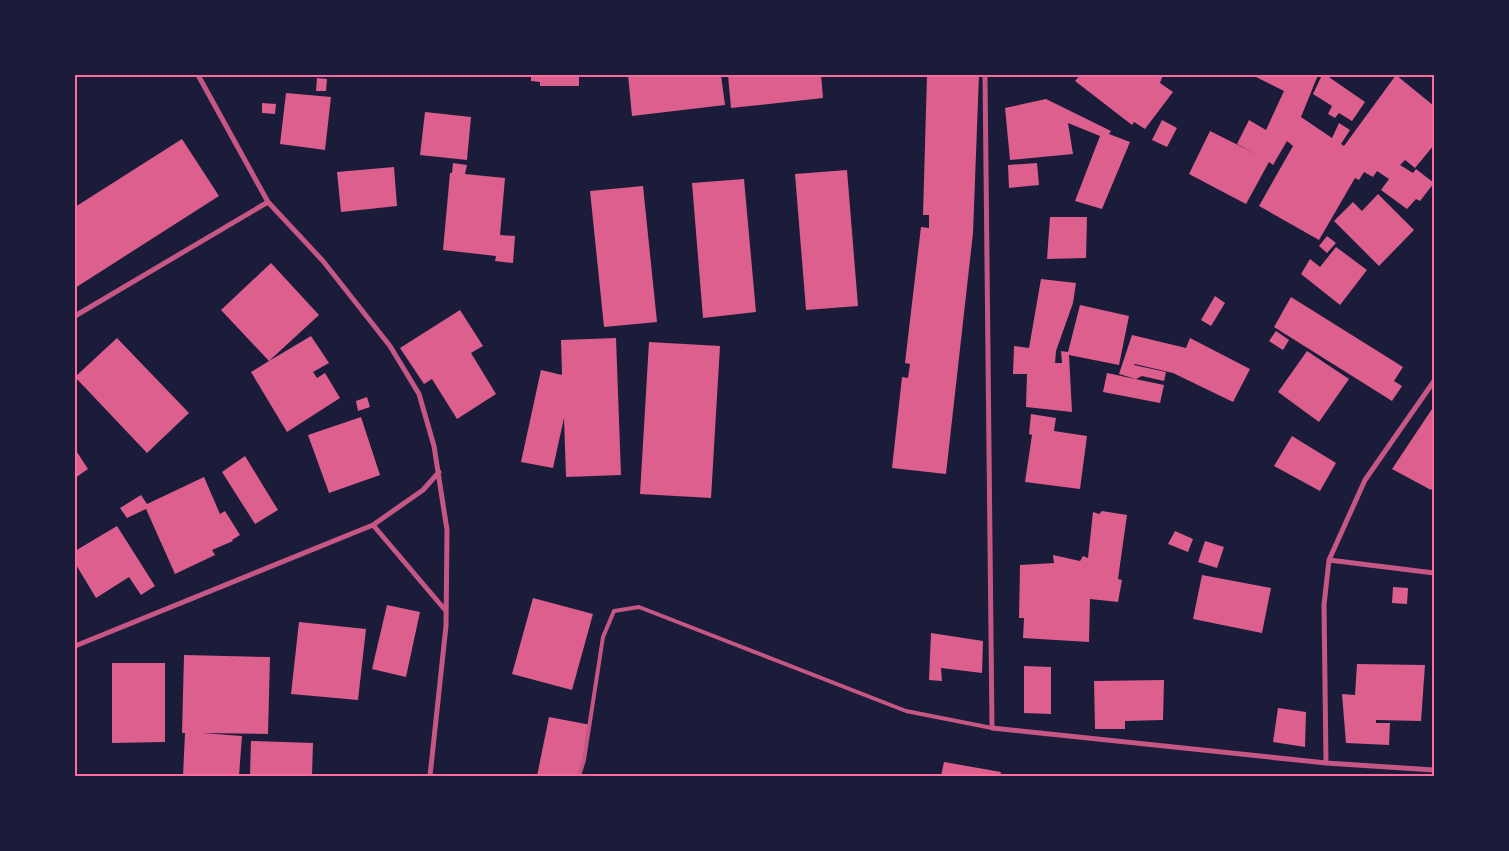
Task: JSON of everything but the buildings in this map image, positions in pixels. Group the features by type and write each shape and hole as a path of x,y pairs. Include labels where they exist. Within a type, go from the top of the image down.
{"street":[{"path":"198,75 268,202 323,261 390,346 419,394 439,472 447,530 447,611 430,776"},
{"path":"985,75 992,728 1326,763 1434,770"},
{"path":"75,316 268,202"},
{"path":"1326,763 1324,604 1329,560 1365,480 1434,381"},
{"path":"75,646 373,525 423,490 439,472"},
{"path":"373,525 447,611"},
{"path":"1329,560 1434,573"}],"lane":[{"path":"579,776 584,760 603,637 614,611 639,607 906,711 992,728"}]}
